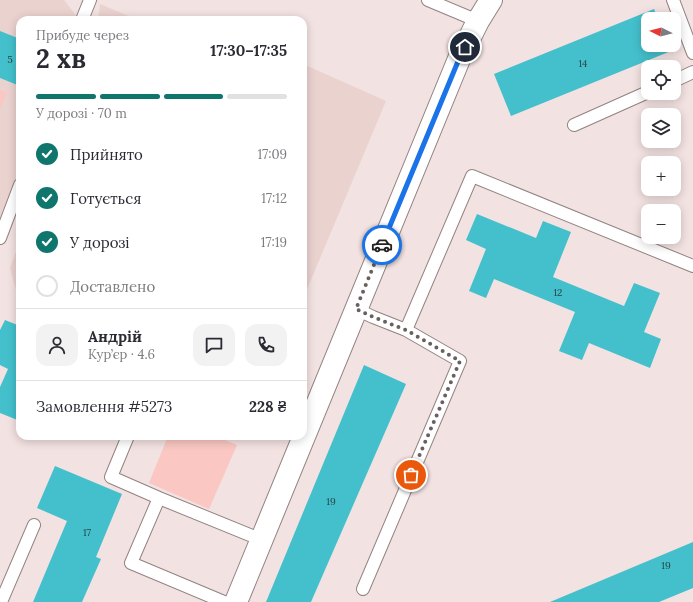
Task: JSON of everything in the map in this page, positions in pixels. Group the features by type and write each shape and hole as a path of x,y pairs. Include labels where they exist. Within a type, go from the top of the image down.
{"street":[{"path":"307,429 459,59 478,21 491,0"},
{"path":"236,602 303,440"}],"lane":[{"path":"84,16 90,0"},
{"path":"428,0 478,21"},
{"path":"673,0 693,53"},
{"path":"681,78 693,72"},
{"path":"574,125 641,95"},
{"path":"406,330 472,176 693,266"},
{"path":"0,238 16,196"},
{"path":"356,309 406,330 460,361 363,589"},
{"path":"126,440 111,477 262,540"},
{"path":"159,498 131,563 224,602"},
{"path":"1,602 34,525"}],"shaded area":[{"path":"0,0 64,0 76,16 16,16 16,186 0,228"},
{"path":"100,4 128,16 98,16"},
{"path":"307,66 386,101 307,289"},
{"path":"0,90 7,93 0,109"},
{"path":"16,252 16,290 10,268"},
{"path":"166,440 225,440 237,445 209,509 149,483"}],"building":[{"path":"654,9 655,12 647,12"},
{"path":"641,14 641,52 669,52 649,60 641,60 641,63 511,116 494,74"},
{"path":"0,31 16,37 16,84 0,78"},
{"path":"477,214 536,238 543,221 571,232 553,277 624,306 634,283 660,293 644,332 661,339 650,368 589,343 582,360 559,351 575,312 494,279 486,298 469,291 486,249 466,240"},
{"path":"5,320 16,324 16,419 0,413 0,387 8,369 0,365 0,330"},
{"path":"364,365 406,384 311,602 266,602"},
{"path":"55,466 122,494 96,557 101,559 82,602 33,602 67,521 37,508"},
{"path":"693,542 693,588 659,602 550,602"}],"way so far":[{"path":"382,245 356,309 406,330 460,361 411,475"}],"route":[{"path":"382,245 465,47"}]}
